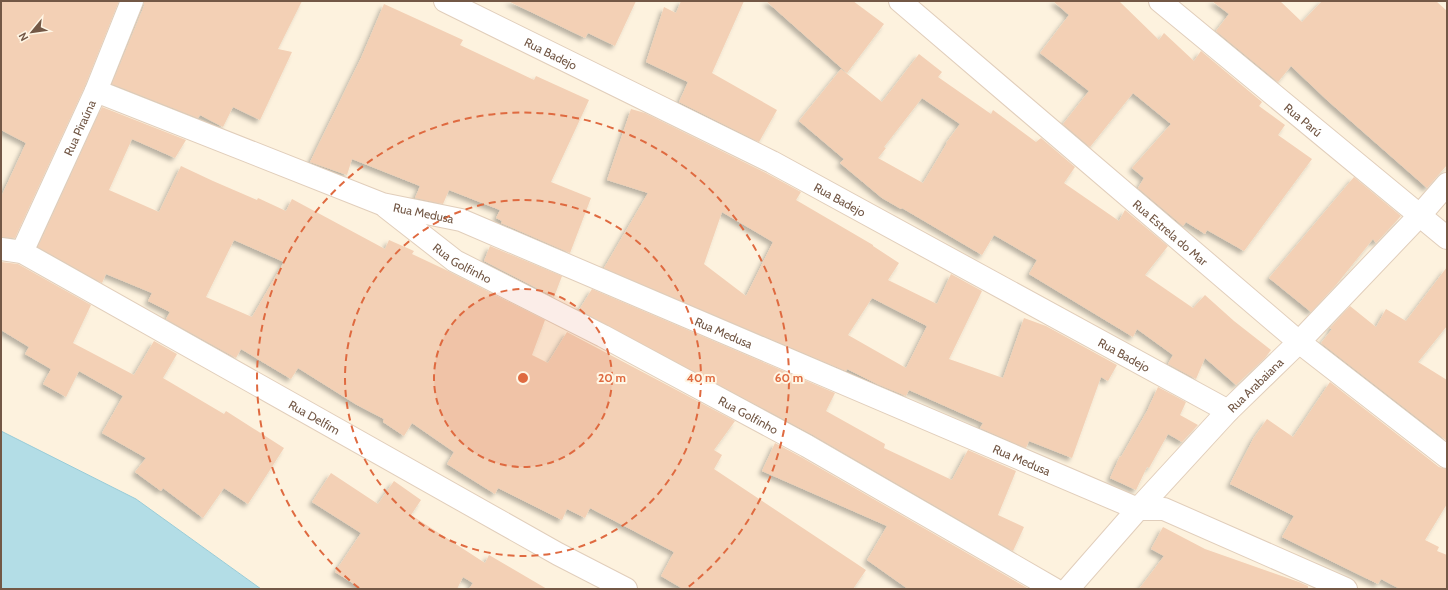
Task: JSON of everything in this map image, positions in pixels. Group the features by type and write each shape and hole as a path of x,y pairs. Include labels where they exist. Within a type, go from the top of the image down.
{"street":[{"name":"Rua Piraúna","path":"11,251 96,91 132,1"},
{"name":"Rua Badejo","path":"446,1 772,162 1228,411"},
{"name":"Rua Estrela do Mar","path":"900,1 1299,342 1447,457"},
{"name":"Rua Parú","path":"1160,1 1447,238"},
{"name":"Rua Medusa","path":"96,91 382,204 460,220 1138,509 1164,509 1346,589"},
{"name":"Rua Arabaiana","path":"1068,589 1138,509 1228,411 1299,342 1420,215 1447,184"},
{"name":"Rua Golfinho","path":"382,204 455,261 610,340 808,446 1054,589"},
{"name":"Rua Delfim","path":"11,251 551,550 626,589"}],"water":[{"path":"1,431 136,499 261,589 1,589"}],"building":[{"path":"1,1 119,1 85,86 15,238 1,237 1,197 26,143 1,130"},
{"path":"144,1 302,1 278,49 292,52 260,120 233,107 223,127 200,115 198,118 112,84 144,6"},
{"path":"508,1 636,1 615,46 588,33 585,38"},
{"path":"681,1 744,1 712,73 777,110 759,142 679,102 688,82 646,62 664,7 676,13"},
{"path":"766,1 853,1 884,24 847,73"},
{"path":"1053,1 1119,1 1159,40 1164,33 1194,61 1201,51 1262,102 1259,106 1285,125 1278,135 1312,159 1244,251 1207,230 1205,234 1186,222 1183,226 1138,188 1144,178 1132,168 1171,124 1133,93 1090,147 1063,124 1089,91 1040,53 1069,15"},
{"path":"1212,1 1280,1 1302,22 1322,1 1436,1 1447,11 1447,165 1427,188 1328,101 1291,66 1278,82 1216,31 1229,14"},
{"path":"384,4 463,40 460,45 534,80 536,76 589,100 551,182 591,198 570,253 501,223 502,221 496,218 500,210 449,190 443,204 415,198 420,186 352,159 347,175 310,162 361,58"},
{"path":"919,54 942,72 938,77 991,114 993,110 1036,142 1041,138 1075,167 1064,183 1119,221 1125,210 1168,246 1145,275 1193,308 1205,295 1234,321 1271,350 1265,358 1236,385 1205,358 1196,379 1168,364 1173,355 1137,329 1133,337 1029,274 1037,260 994,235 982,255 902,208 901,209 882,198 840,163 844,159 799,121 841,69 882,102","holes":["922,98 960,124 946,143 923,183 878,158 886,148 884,147"]},
{"path":"102,107 186,140 175,158 132,139 109,190 159,212 181,166 257,200 258,198 286,211 292,199 385,249 389,240 414,251 412,254 545,320 532,355 548,363 567,332 735,421 714,450 722,455 714,469 866,570 853,589 683,589 661,576 674,552 590,508 585,518 567,509 562,520 498,488 495,494 447,464 454,452 412,423 404,436 383,422 384,419 357,405 298,368 291,379 241,349 236,358 166,319 170,312 148,301 152,293 106,274 102,283 38,247","holes":["234,240 284,262 252,317 206,297"]},
{"path":"631,109 645,113 801,192 796,200 873,245 899,263 888,280 937,304 951,274 982,291 949,359 1003,378 1024,318 1046,326 1117,365 1108,381 1101,377 1072,458 1029,441 1026,448 980,428 983,423 909,390 906,396 847,369 846,371 604,268 648,193 607,180","holes":["722,212 773,242 746,296 704,264","872,298 927,326 906,368 848,335"]},
{"path":"1354,177 1401,216 1376,243 1373,239 1336,285 1311,312 1269,278"},
{"path":"490,246 562,276 554,297 484,261"},
{"path":"1,262 18,264 91,305 73,343 134,375 154,341 177,354 163,378 224,414 226,411 284,448 248,504 224,488 203,518 163,488 161,491 135,472 146,458 102,433 123,396 79,371 66,397 43,384 51,369 25,354 29,347 1,330"},
{"path":"1447,267 1447,326 1418,362 1447,380 1447,441 1321,343 1332,329 1330,328 1350,306 1376,327 1386,309 1406,321"},
{"path":"592,289 835,393 826,411 885,444 884,448 952,480 968,450 1016,471 998,515 1024,527 1013,551 813,435 579,310"},
{"path":"1330,382 1439,467 1447,469 1447,504 1425,540 1439,547 1437,551 1447,555 1447,589 1400,589 1381,579 1378,584 1282,537 1294,516 1230,484 1253,439 1267,419 1293,437"},
{"path":"1158,387 1186,402 1180,415 1198,425 1182,442 1168,434 1149,468 1147,467 1136,490 1110,478 1120,456 1121,457 1147,411"},
{"path":"775,443 1029,589 908,589 867,560 887,526 762,471"},
{"path":"331,473 378,504 394,481 421,500 411,515 485,563 489,555 547,589 469,589 473,583 463,577 457,589 362,589 335,572 361,533 312,502"},
{"path":"1163,527 1205,549 1299,582 1308,586 1308,589 1139,589 1164,556 1151,549"}]}
